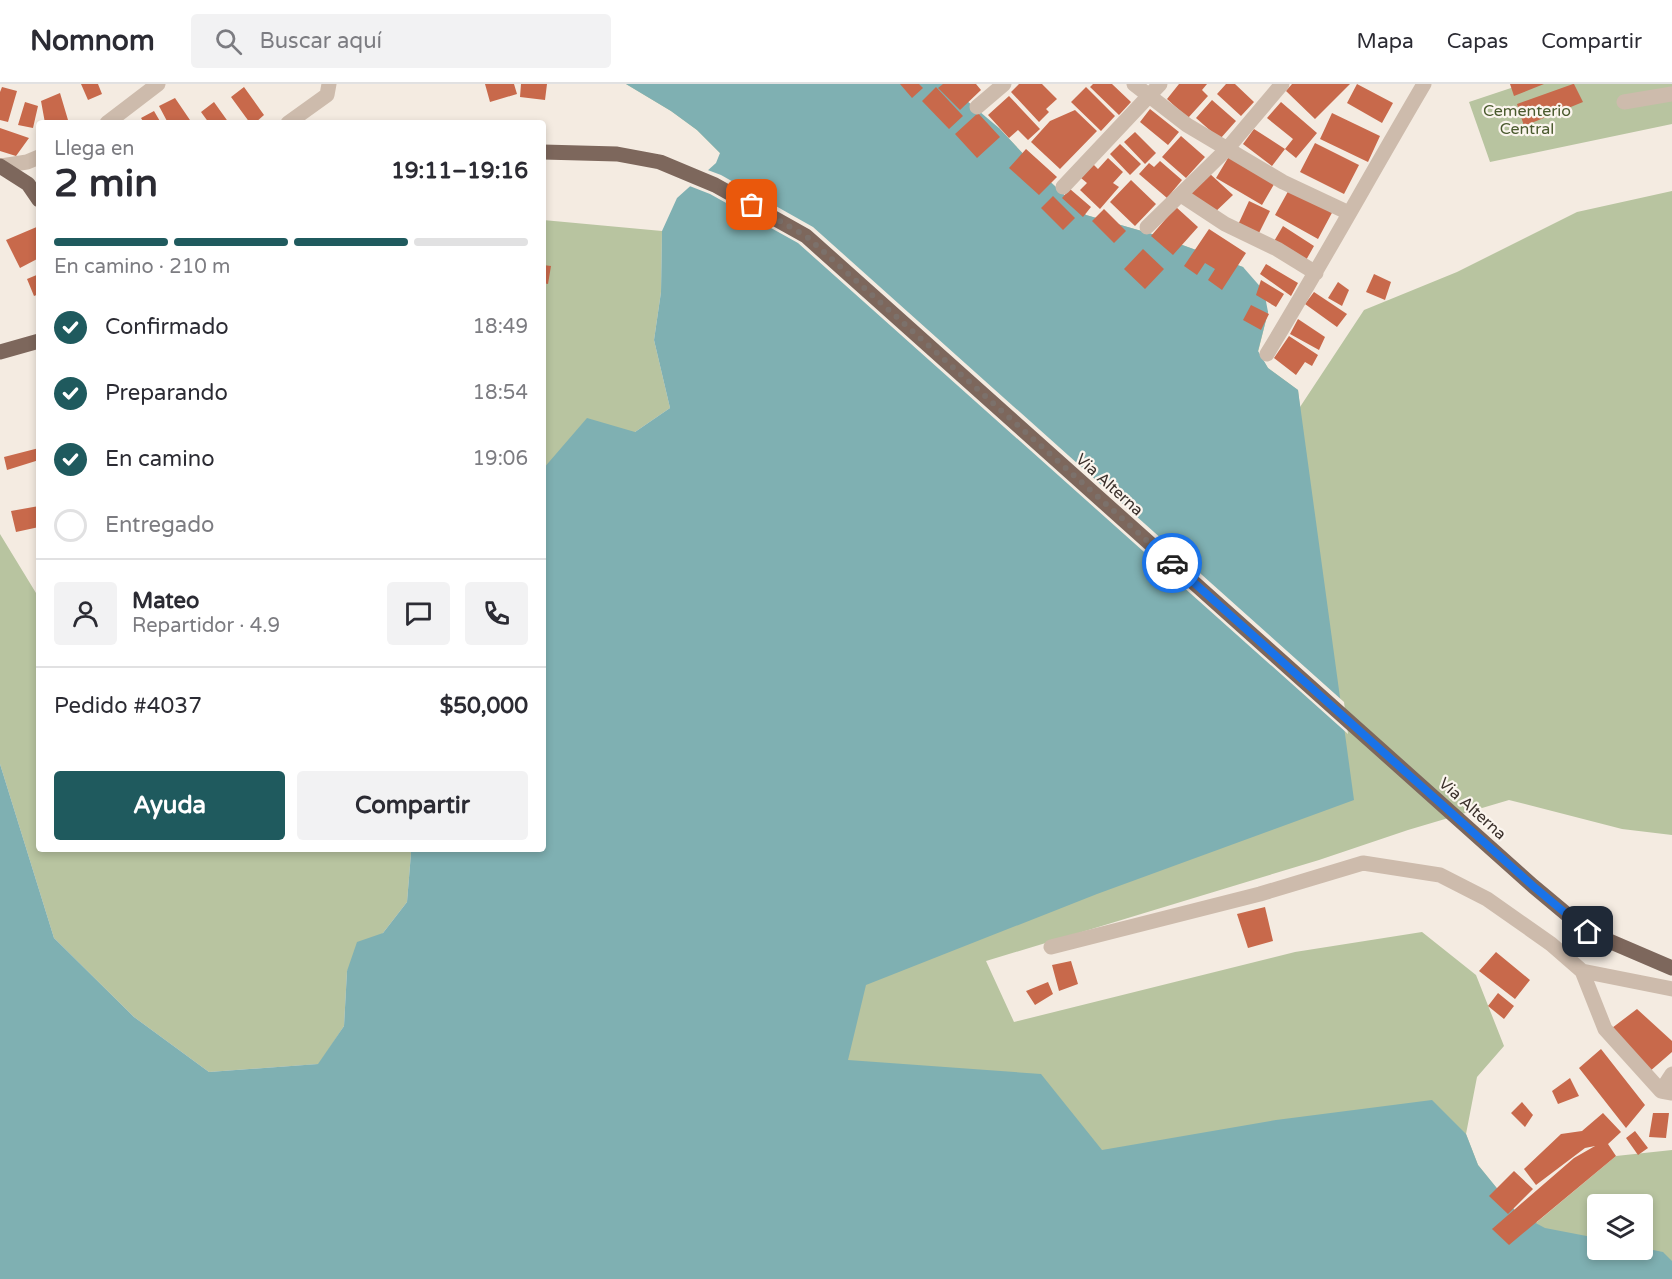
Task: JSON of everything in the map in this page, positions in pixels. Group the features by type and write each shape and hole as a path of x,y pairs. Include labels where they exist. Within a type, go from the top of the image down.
{"main road":[{"name":"Via Alterna","path":"546,152 617,154 660,162 715,184 806,236 1533,886 1588,932 1672,968"},
{"path":"0,166 28,184 36,196"},
{"path":"0,352 36,342"}],"street":[{"path":"111,120 158,84"},
{"path":"292,120 327,95 329,84"},
{"path":"977,108 1004,84"},
{"path":"1134,84 1155,89 1187,125 1283,182 1349,213"},
{"path":"1147,227 1227,149 1282,84"},
{"path":"1267,354 1424,84"},
{"path":"1063,188 1155,89"},
{"path":"1624,102 1672,94"},
{"path":"0,166 36,158"},
{"path":"1181,195 1225,224 1277,249 1316,273"},
{"path":"1051,947 1260,894 1363,863 1440,875 1487,899 1551,944 1582,971 1605,1029 1666,1092 1672,1074"},
{"path":"1582,971 1672,989"}],"green space":[{"path":"626,84 999,128 1043,175 1086,215 1152,234 1243,267 1268,312 1258,352 1268,368 1298,390 1300,407 1364,310 1457,272 1577,212 1672,191 1672,835 1622,829 1509,800 986,961 1014,1022 1295,952 1422,932 1476,975 1504,1046 1477,1077 1466,1134 1478,1165 1517,1213 1537,1222 1616,1156 1672,1150 1672,1279 985,1279 874,1275 720,153 697,130 671,111"},
{"name":"Cementerio Central","path":"1523,84 1672,84 1672,124 1490,162 1469,102"},
{"path":"546,220 662,231 661,292 654,340 670,408 635,432 546,468"},
{"path":"0,534 36,593 36,852 411,853 407,902 383,933 347,971 344,1026 319,1064 209,1072 134,1017 54,938 0,764"}],"water":[{"path":"626,84 947,84 999,128 1043,175 1086,215 1152,234 1243,267 1264,291 1268,312 1258,351 1268,368 1298,390 1354,800 1097,894 866,985 848,1060 1041,1074 1102,1150 1276,1120 1432,1100 1466,1134 1478,1165 1517,1213 1545,1228 1587,1236 1587,1260 1653,1260 1653,1250 1663,1252 1672,1261 1672,1279 0,1279 0,764 54,938 134,1017 209,1072 318,1064 344,1026 347,971 357,942 383,933 407,902 410,852 546,852 546,466 587,418 635,432 670,408 654,340 661,292 662,231 677,198 716,163 720,153 697,130 671,111"}],"pier":[{"path":"705,169 721,175 813,227 1344,702 1348,734 798,243 710,194 687,185"}],"building":[{"path":"81,84 98,84 102,94 88,100"},
{"path":"485,84 514,84 517,94 490,102"},
{"path":"521,84 547,84 545,100 520,97"},
{"path":"900,84 919,84 923,88 912,98"},
{"path":"943,84 976,84 981,90 960,110 938,88"},
{"path":"1019,84 1042,84 1057,99 1046,109 1049,112 1039,122 1011,92"},
{"path":"1093,84 1112,84 1131,102 1119,115 1090,87"},
{"path":"1179,84 1207,84 1202,90 1208,96 1188,118 1167,99"},
{"path":"1226,84 1235,84 1254,102 1241,116 1217,94"},
{"path":"1292,84 1350,84 1315,119 1286,91"},
{"path":"1357,84 1393,103 1382,123 1347,103"},
{"path":"1510,84 1544,84 1514,96"},
{"path":"1574,84 1583,102 1524,126 1517,104"},
{"path":"2,87 17,91 8,122 0,120"},
{"path":"244,87 264,115 258,120 248,120 231,97"},
{"path":"936,87 963,116 949,129 922,101"},
{"path":"1086,87 1115,116 1101,131 1071,102"},
{"path":"60,93 68,120 44,120 41,101"},
{"path":"1009,96 1040,129 1028,140 1018,130 1009,138 988,115"},
{"path":"175,98 190,120 166,120 159,106"},
{"path":"1212,100 1236,121 1220,139 1196,118"},
{"path":"25,102 38,106 33,128 18,125"},
{"path":"214,102 227,120 207,120 201,112"},
{"path":"1281,102 1317,133 1296,158 1285,149 1293,139 1267,118"},
{"path":"1150,109 1179,132 1168,145 1140,122"},
{"path":"1075,110 1097,131 1060,169 1031,142 1050,121"},
{"path":"154,111 159,120 142,120 141,118"},
{"path":"978,113 1000,137 977,158 955,134"},
{"path":"1332,113 1380,136 1368,162 1320,139"},
{"path":"0,128 29,138 16,156 0,151"},
{"path":"1254,129 1285,149 1272,166 1243,144"},
{"path":"1135,132 1156,153 1145,164 1124,142"},
{"path":"1181,136 1205,157 1186,178 1162,157"},
{"path":"1315,143 1359,165 1344,194 1300,172"},
{"path":"1120,144 1141,164 1130,175 1110,154"},
{"path":"1026,149 1057,177 1039,195 1009,168"},
{"path":"1231,153 1277,179 1262,205 1216,178"},
{"path":"1108,158 1123,172 1113,183 1119,187 1100,209 1080,190 1087,183 1081,178 1093,164 1098,169"},
{"path":"1160,161 1182,180 1167,198 1139,174 1149,163 1154,167"},
{"path":"1209,173 1233,195 1212,215 1188,196"},
{"path":"1131,180 1156,204 1135,226 1110,202"},
{"path":"1291,186 1334,209 1318,239 1275,215"},
{"path":"1070,189 1091,207 1083,217 1062,198"},
{"path":"1053,196 1075,218 1063,230 1041,208"},
{"path":"1249,201 1270,211 1257,237 1237,227"},
{"path":"1176,207 1198,227 1173,255 1151,236"},
{"path":"1104,209 1126,231 1114,243 1092,221"},
{"path":"1283,226 1314,246 1305,262 1273,243"},
{"path":"36,227 36,260 20,268 6,240"},
{"path":"1209,229 1246,253 1222,290 1208,280 1215,269 1205,263 1197,275 1184,266"},
{"path":"1143,249 1164,269 1145,289 1124,269"},
{"path":"1266,264 1298,283 1291,296 1260,274"},
{"path":"546,265 551,266 548,284 546,284"},
{"path":"1374,274 1391,282 1385,300 1366,292"},
{"path":"36,275 36,295 34,296 27,279"},
{"path":"1261,280 1284,294 1276,307 1256,295"},
{"path":"1338,282 1349,290 1342,306 1328,298"},
{"path":"1314,292 1347,314 1337,327 1305,304"},
{"path":"1251,305 1269,314 1261,330 1243,320"},
{"path":"1298,319 1325,337 1319,350 1290,334"},
{"path":"1289,336 1318,355 1312,366 1305,362 1296,375 1274,358"},
{"path":"36,449 36,461 7,470 4,457"},
{"path":"36,507 36,528 16,532 11,511"},
{"path":"1265,907 1273,941 1248,948 1237,914"},
{"path":"1496,952 1530,980 1515,999 1479,971"},
{"path":"1071,961 1078,984 1059,991 1052,965"},
{"path":"1048,982 1053,994 1035,1005 1026,991"},
{"path":"1498,993 1514,1006 1504,1019 1488,1006"},
{"path":"1637,1009 1672,1041 1672,1052 1649,1072 1612,1028"},
{"path":"1601,1049 1645,1105 1626,1128 1579,1068"},
{"path":"1570,1078 1579,1096 1558,1104 1552,1091"},
{"path":"1522,1102 1533,1115 1525,1127 1511,1113"},
{"path":"1603,1113 1621,1132 1608,1144 1616,1156 1509,1245 1492,1229 1574,1158 1595,1146 1585,1148 1536,1185 1524,1169 1561,1134 1582,1131"},
{"path":"1653,1113 1669,1113 1666,1138 1649,1137"},
{"path":"1635,1131 1648,1148 1638,1155 1626,1138"},
{"path":"1514,1171 1533,1189 1508,1214 1489,1196"}],"way so far":[{"path":"752,205 806,236 1172,563"}],"route":[{"path":"1172,563 1533,886 1588,932"}]}
